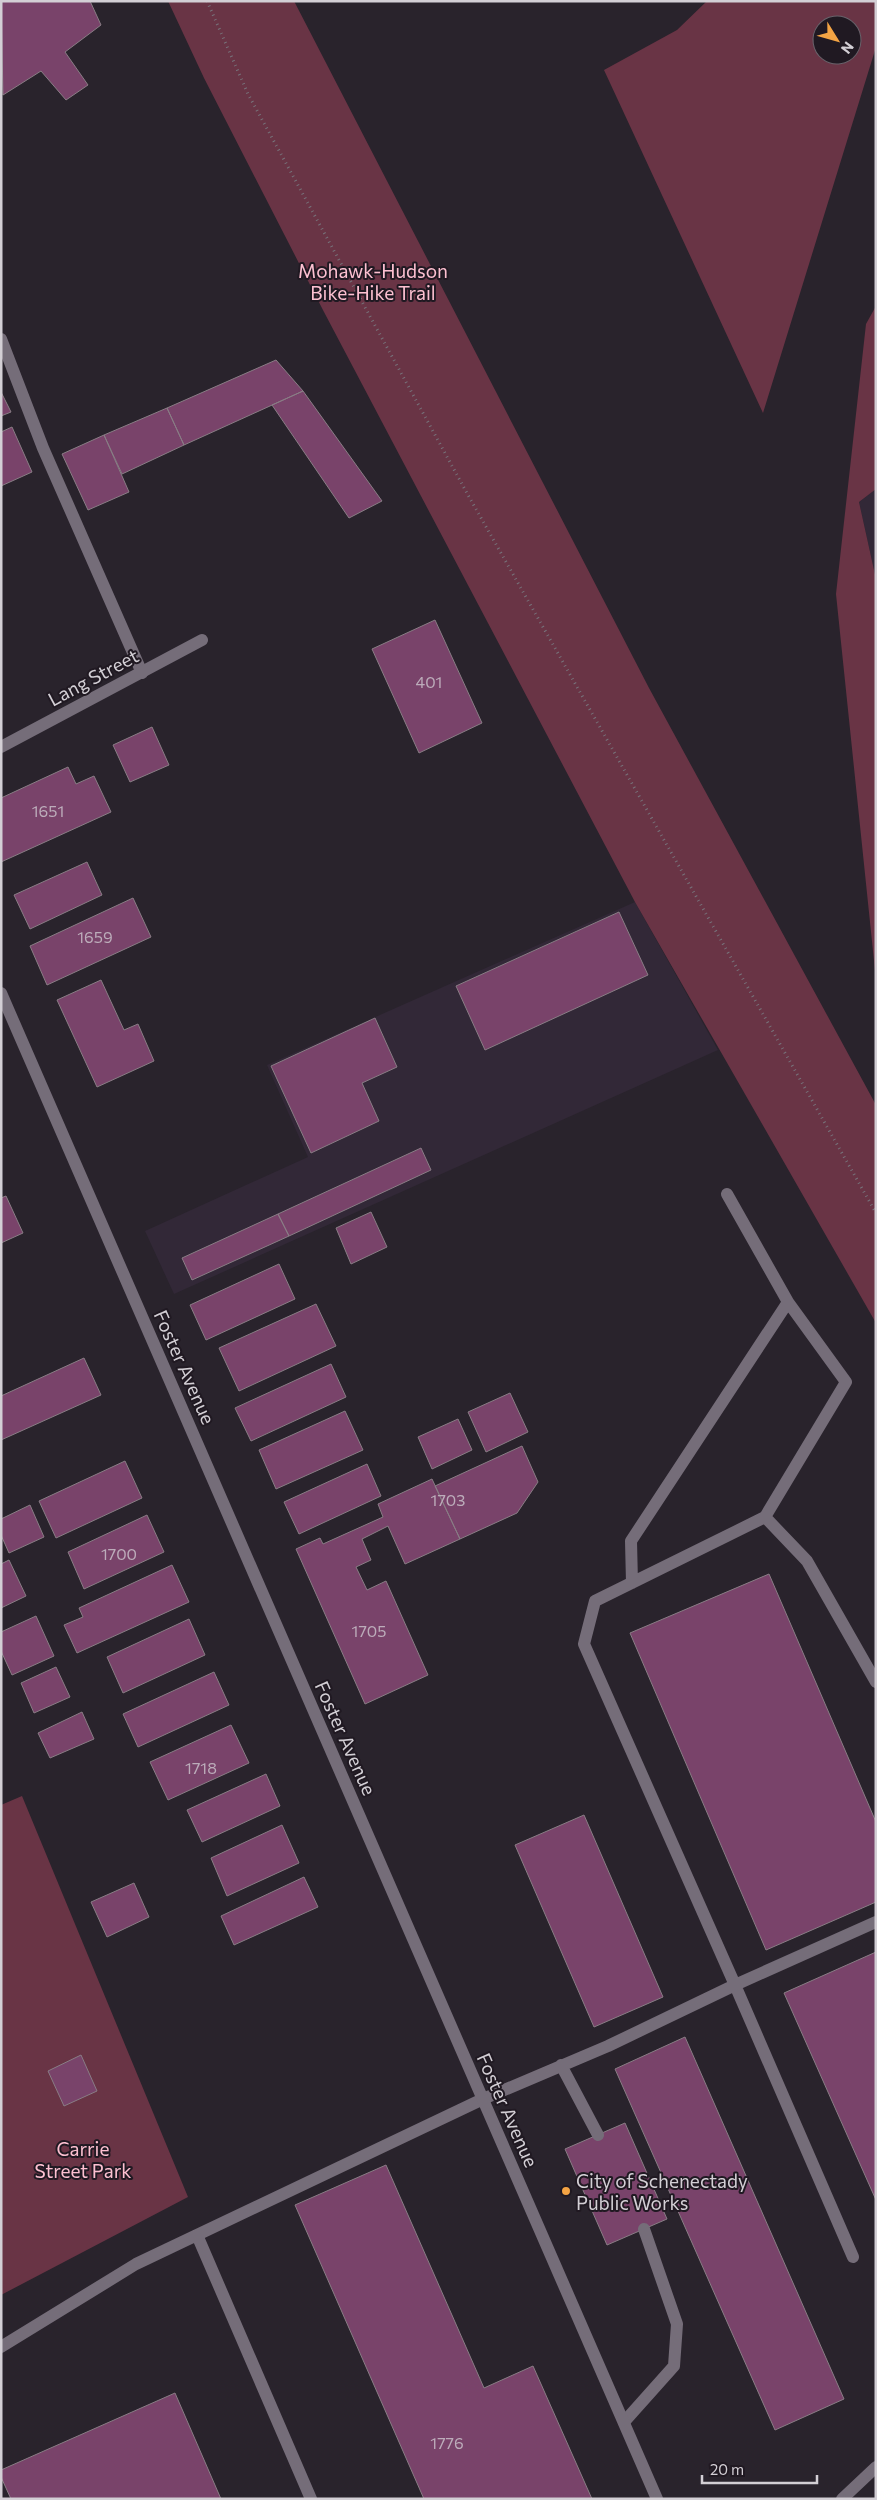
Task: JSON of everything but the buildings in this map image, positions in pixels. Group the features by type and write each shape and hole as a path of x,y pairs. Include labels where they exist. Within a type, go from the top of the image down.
{"street":[{"path":"1,339 43,448 142,673"},
{"name":"Lang Street","path":"1,747 202,640"},
{"name":"Foster Avenue","path":"1,993 657,2499"},
{"path":"727,1194 788,1302 846,1382 765,1517 595,1601 584,1644 853,2257"},
{"path":"632,1583 631,1541 788,1302"},
{"path":"765,1517 807,1561 876,1682"},
{"path":"1,2347 136,2264 483,2098 608,2046 735,1985 876,1922"},
{"path":"561,2065 598,2135"},
{"path":"624,2422 674,2366 677,2324 644,2229"},
{"path":"197,2235 311,2499"},
{"path":"842,2499 876,2467"}],"path":[{"path":"207,1 248,94 458,477 876,1213"}],"shaded area":[{"path":"876,489 876,579 859,502"},
{"path":"635,902 718,1050 174,1294 145,1231 308,1157 267,1065"}],"green space":[{"name":"Mohawk-Hudson Bike-Hike Trail","path":"168,1 294,1 649,688 876,1105 876,1323 635,902 324,312 204,78"},
{"path":"707,1 876,1 876,47 763,413 604,70 677,30"},
{"path":"876,306 876,489 859,502 876,579 876,980 836,594 866,324"},
{"name":"Carrie Street Park","path":"22,1796 188,2197 1,2295 1,1805"}],"place":[{"name":"City of Schenectady Public Works","path":"566,2191"}]}
